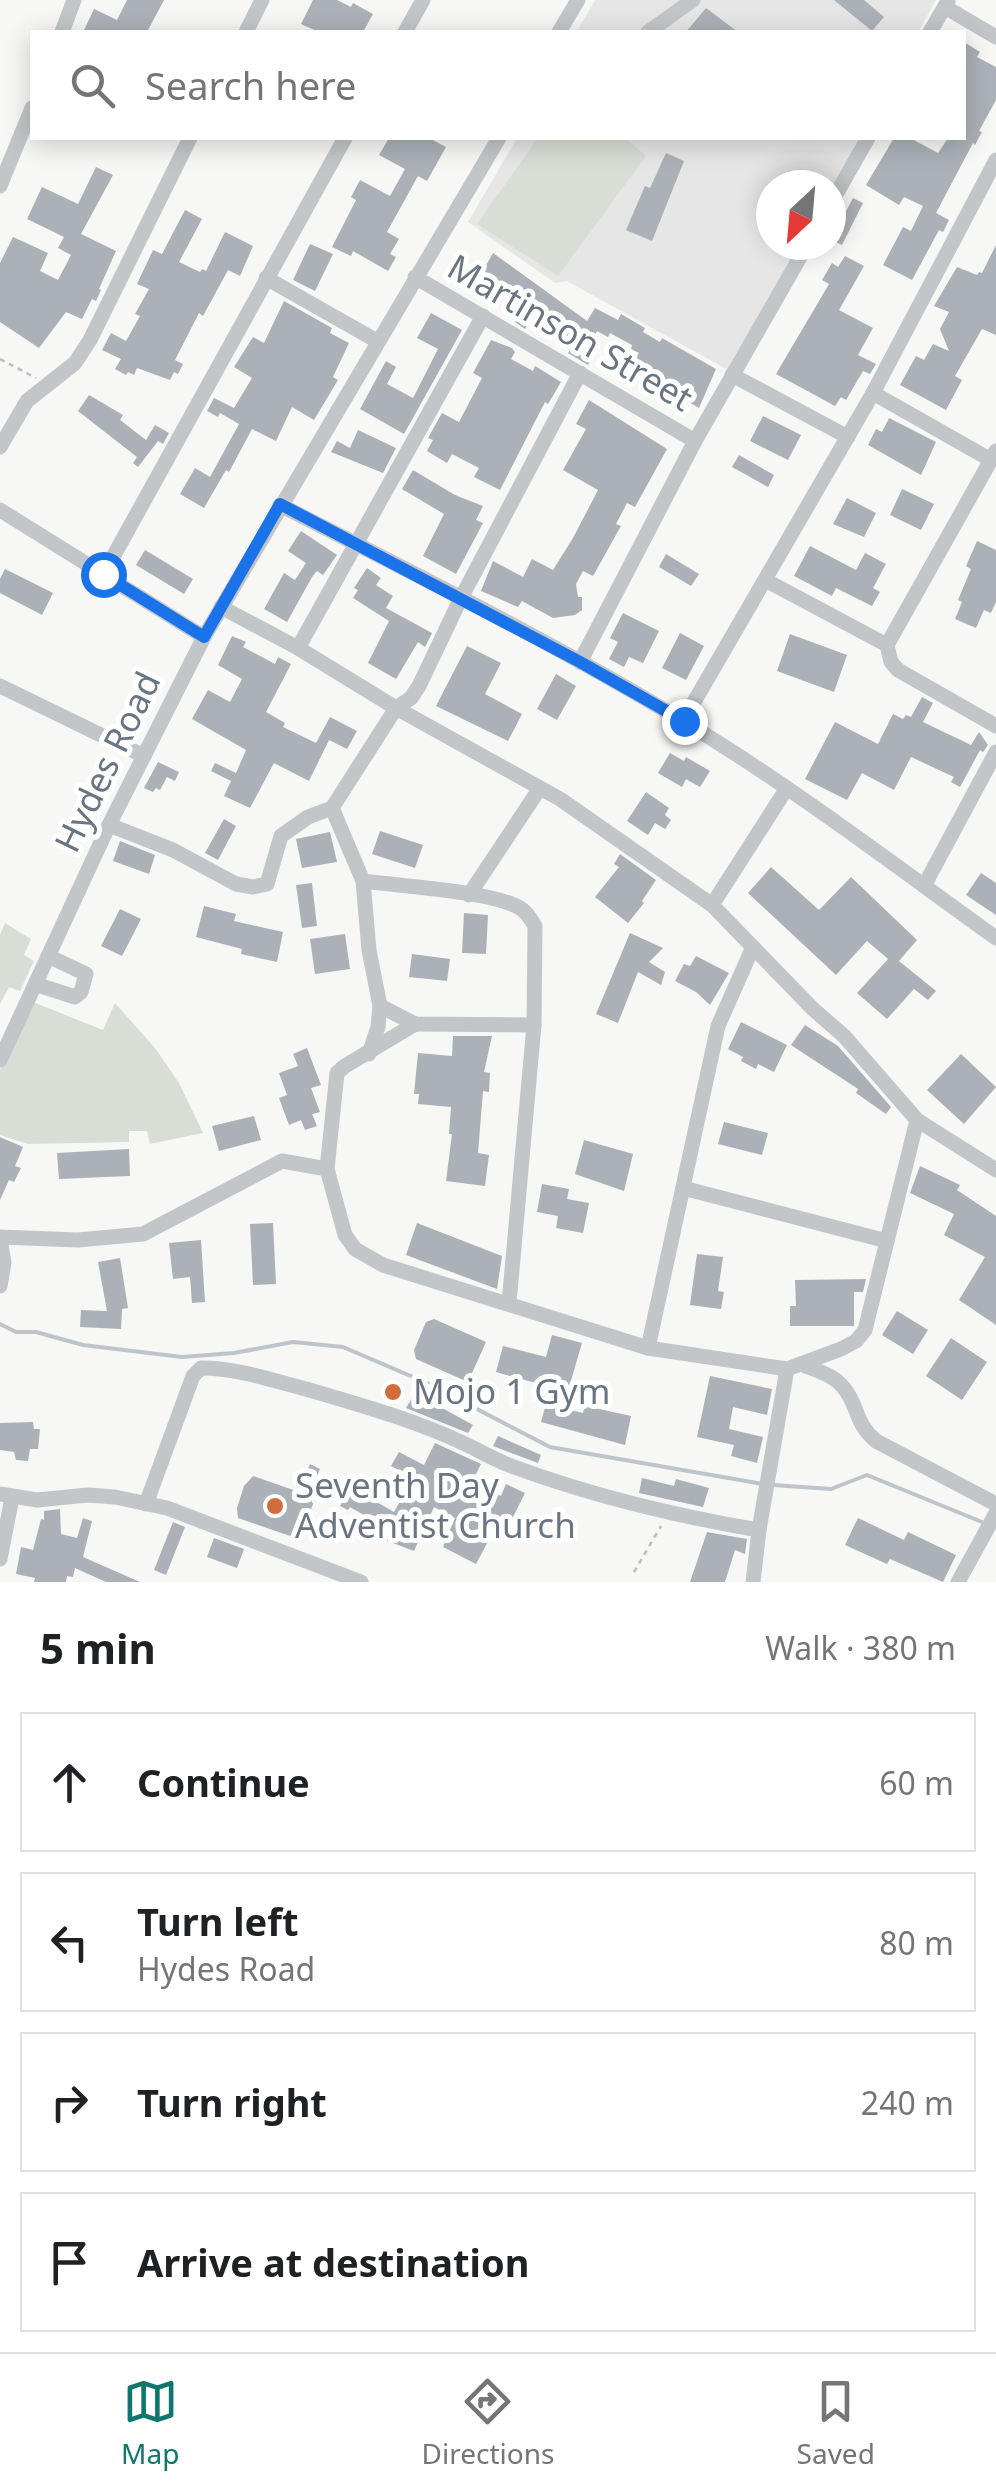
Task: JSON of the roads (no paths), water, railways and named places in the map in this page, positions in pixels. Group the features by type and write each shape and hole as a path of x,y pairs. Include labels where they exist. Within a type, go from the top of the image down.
{"street":[{"path":"63,30 74,0"},
{"path":"247,30 262,0"},
{"path":"406,30 423,0"},
{"path":"560,30 578,0"},
{"path":"651,30 693,0"},
{"path":"931,30 947,3 996,36"},
{"path":"0,186 30,113"},
{"path":"0,447 27,401 75,363 90,340 189,140"},
{"path":"103,574 344,140"},
{"name":"Hydes Road","path":"0,1060 109,825 204,637 499,140"},
{"path":"846,177 867,140"},
{"path":"684,721 848,437 996,160"},
{"path":"580,662 695,441 798,260"},
{"name":"Martinson Street","path":"415,277 695,441"},
{"path":"266,278 378,341"},
{"path":"298,648 483,316"},
{"path":"109,825 172,850 236,884 266,884 280,836 308,817 332,808 396,708 411,698 419,686 580,373"},
{"path":"732,375 848,437"},
{"path":"872,393 994,456 888,645 891,662 898,670 996,726"},
{"path":"280,504 684,721 787,788 996,938"},
{"path":"0,510 204,637"},
{"path":"766,581 888,645"},
{"path":"221,607 540,788 712,905 844,1036 917,1120 996,1170"},
{"path":"0,686 144,756"},
{"path":"924,886 996,752"},
{"path":"470,895 540,788"},
{"path":"712,905 787,788"},
{"path":"332,808 363,881 368,950 380,1006 368,1054"},
{"path":"363,881 516,905 527,913 534,926 534,1025 509,1303"},
{"path":"648,1348 718,1026 752,947"},
{"path":"35,984 76,996 81,992 86,974 48,956"},
{"path":"380,1006 415,1024 534,1025"},
{"path":"415,1024 337,1074 327,1169 344,1235 355,1249 383,1265 648,1348 794,1366 836,1380 846,1389 861,1428 876,1441 996,1504"},
{"path":"794,1366 856,1341 865,1330 917,1120"},
{"path":"0,1286 4,1263 0,1237 78,1240 144,1234 282,1162 327,1169"},
{"path":"682,1188 887,1241"},
{"path":"753,1582 759,1530 794,1366"},
{"path":"146,1504 192,1376 201,1368 209,1368 372,1408 514,1467 662,1512 759,1530"},
{"path":"0,1559 6,1496 55,1500 115,1496 216,1526 362,1582"},
{"path":"958,1582 996,1513"}],"waterway":[{"path":"0,1324 16,1332 36,1332 83,1345 182,1357 293,1342 343,1347 427,1383 550,1447 763,1484"},
{"path":"773,1485 831,1489 867,1475 982,1522"}],"place":[{"name":"Mojo 1 Gym","path":"393,1392"},
{"name":"Seventh Day Adventist Church","path":"275,1506"}]}
